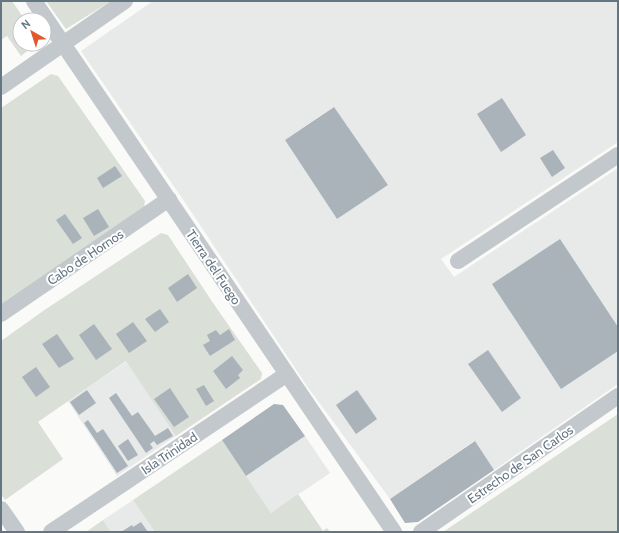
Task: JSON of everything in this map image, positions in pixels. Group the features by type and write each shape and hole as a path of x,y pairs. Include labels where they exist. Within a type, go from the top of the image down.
{"street":[{"name":"Tierra del Fuego","path":"34,1 394,532"},
{"path":"1,87 125,1"},
{"path":"458,261 618,155"},
{"name":"Cabo de Hornos","path":"1,314 168,200"},
{"name":"Isla Trinidad","path":"50,532 287,374"},
{"name":"Estrecho de San Carlos","path":"421,532 618,396"},
{"path":"1,510 17,532"}],"shaded area":[{"path":"1,1 12,1 20,12 12,12 12,43 7,36 1,40"},
{"path":"46,1 111,1 66,29"},
{"path":"153,1 618,1 618,142 441,259 454,277 618,168 618,384 494,470 474,441 390,499 307,386 188,207 81,51","holes":["333,107 388,185 337,219 285,140"]},
{"path":"18,52 26,52 21,56"},
{"path":"51,74 58,76 145,201 144,208 1,305 1,108"},
{"path":"161,233 168,235 262,373 261,379 176,436 126,361 38,422 63,459 5,500 1,494 1,341 46,309"},
{"path":"127,361 176,436 117,476 68,401"},
{"path":"618,414 618,532 443,532"},
{"path":"305,436 330,473 271,513 246,476"},
{"path":"222,440 271,513 298,494 323,531 327,528 330,532 155,532 133,500"},
{"path":"133,500 155,532 111,532 103,520"},
{"path":"103,520 111,532 86,532"}],"building":[{"path":"502,98 526,135 501,152 477,114"},
{"path":"334,107 388,185 337,219 285,140"},
{"path":"553,150 565,168 552,177 540,158"},
{"path":"115,166 122,176 103,188 97,178"},
{"path":"98,209 109,227 94,236 83,218"},
{"path":"65,214 82,238 73,244 56,220"},
{"path":"560,239 618,327 618,351 561,389 492,284"},
{"path":"188,274 197,288 177,302 168,288"},
{"path":"160,309 169,322 155,332 145,319"},
{"path":"133,322 147,341 129,353 116,334"},
{"path":"94,324 112,349 96,360 79,335"},
{"path":"229,329 235,340 210,356 203,345 210,341 207,335 216,330 220,335"},
{"path":"57,334 74,359 59,368 42,344"},
{"path":"488,350 521,398 502,412 468,364"},
{"path":"232,356 243,370 238,375 240,378 226,389 213,371"},
{"path":"36,367 50,387 36,397 22,377"},
{"path":"204,385 214,401 206,406 196,389"},
{"path":"170,388 189,417 174,427 154,399"},
{"path":"87,390 96,403 79,415 70,402"},
{"path":"357,390 377,419 356,434 336,405"},
{"path":"116,393 132,416 138,412 155,436 168,428 173,436 157,445 154,441 150,444 153,448 146,453 109,398"},
{"path":"274,404 283,405 305,436 246,476 222,440"},
{"path":"88,420 97,433 103,429 128,466 117,473 84,423"},
{"path":"128,439 138,455 128,461 118,446"},
{"path":"475,441 494,470 418,522 405,523 390,499"},
{"path":"141,522 148,532 121,532 132,525 133,527"}]}
